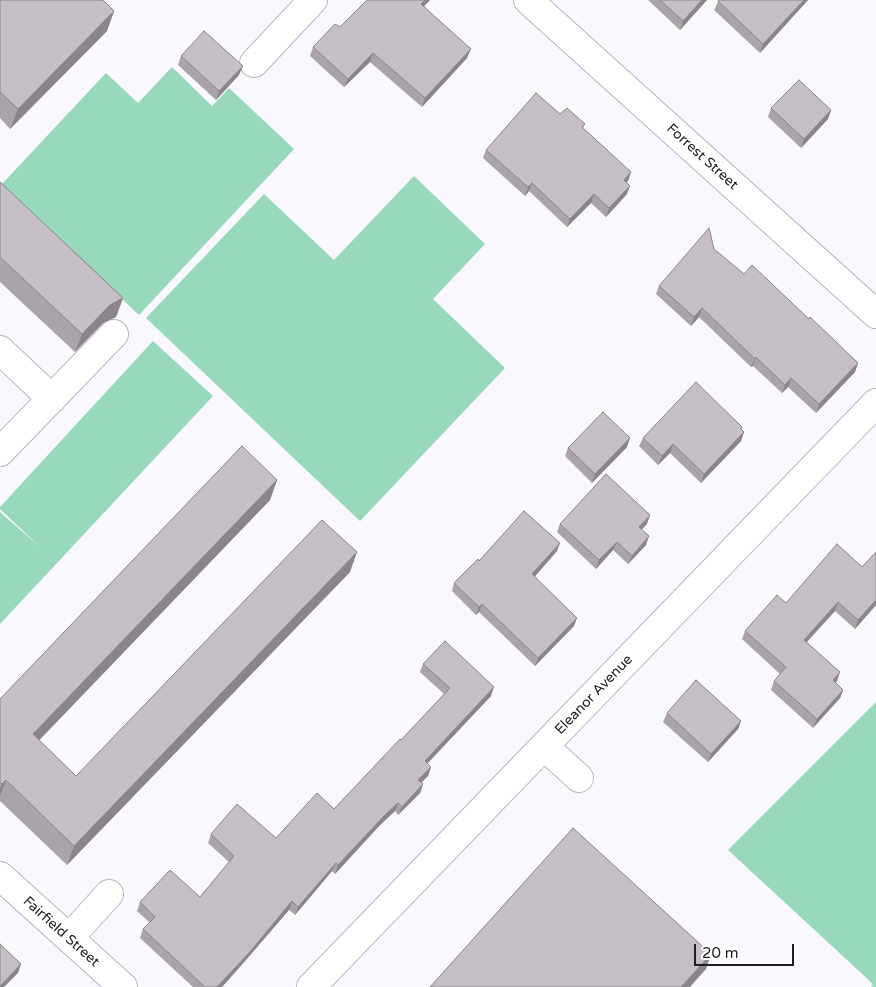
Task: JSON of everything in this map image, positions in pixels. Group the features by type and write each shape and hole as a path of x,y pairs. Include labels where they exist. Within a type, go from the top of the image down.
{"street":[{"path":"254,63 313,0"},
{"name":"Forrest Street","path":"528,0 876,314"},
{"path":"0,452 114,334"},
{"path":"0,350 52,399"},
{"name":"Eleanor Avenue","path":"311,987 876,403"},
{"path":"544,746 579,778"},
{"name":"Fairfield Street","path":"0,876 123,987"},
{"path":"69,938 109,894"}],"green space":[{"path":"172,67 212,106 229,88 294,149 139,315 1,185 106,73 138,103"},
{"path":"414,176 485,244 433,299 505,368 360,521 146,318 264,194 334,260"},
{"path":"153,341 213,396 0,624 0,512 40,547 0,507"},
{"path":"876,702 876,987 871,987 873,984 728,850"}],"building":[{"path":"0,0 103,0 114,11 18,109 0,92"},
{"path":"367,0 425,0 421,4 471,49 425,98 373,53 348,79 313,47 335,24 340,27"},
{"path":"660,0 702,0 683,21"},
{"path":"719,0 804,0 763,44"},
{"path":"204,31 243,66 219,91 181,56"},
{"path":"799,80 831,110 804,139 771,108"},
{"path":"536,93 560,114 567,108 585,124 582,127 631,172 624,180 630,186 609,208 594,194 570,219 532,183 528,187 486,150"},
{"path":"0,182 123,298 110,305 82,334 0,257"},
{"path":"709,228 714,249 744,274 752,265 858,363 819,404 791,378 785,385 702,308 694,317 659,286"},
{"path":"696,382 742,427 741,429 744,432 704,474 673,444 662,456 643,438"},
{"path":"603,412 630,438 595,474 568,448"},
{"path":"242,446 277,480 33,734 76,776 322,520 357,552 74,846 6,780 2,784 0,782 0,699"},
{"path":"606,474 650,515 639,527 649,536 632,556 617,542 599,560 560,524"},
{"path":"524,511 560,543 532,574 577,618 538,658 482,604 479,607 454,583 478,559 479,561"},
{"path":"837,544 862,567 876,552 876,600 858,620 838,602 804,640 840,672 833,680 843,690 817,719 774,681 786,667 745,631 777,595 786,603"},
{"path":"445,641 494,687 425,761 431,767 418,780 423,784 402,807 398,803 383,817 338,865 336,863 298,907 292,901 249,953 217,987 205,987 143,929 155,917 140,902 170,870 200,897 234,856 211,834 237,804 276,838 317,793 334,809 450,688 423,664"},
{"path":"696,680 741,721 711,754 667,713"},
{"path":"573,828 711,954 681,987 430,987"},
{"path":"0,944 21,964 0,986"}]}
